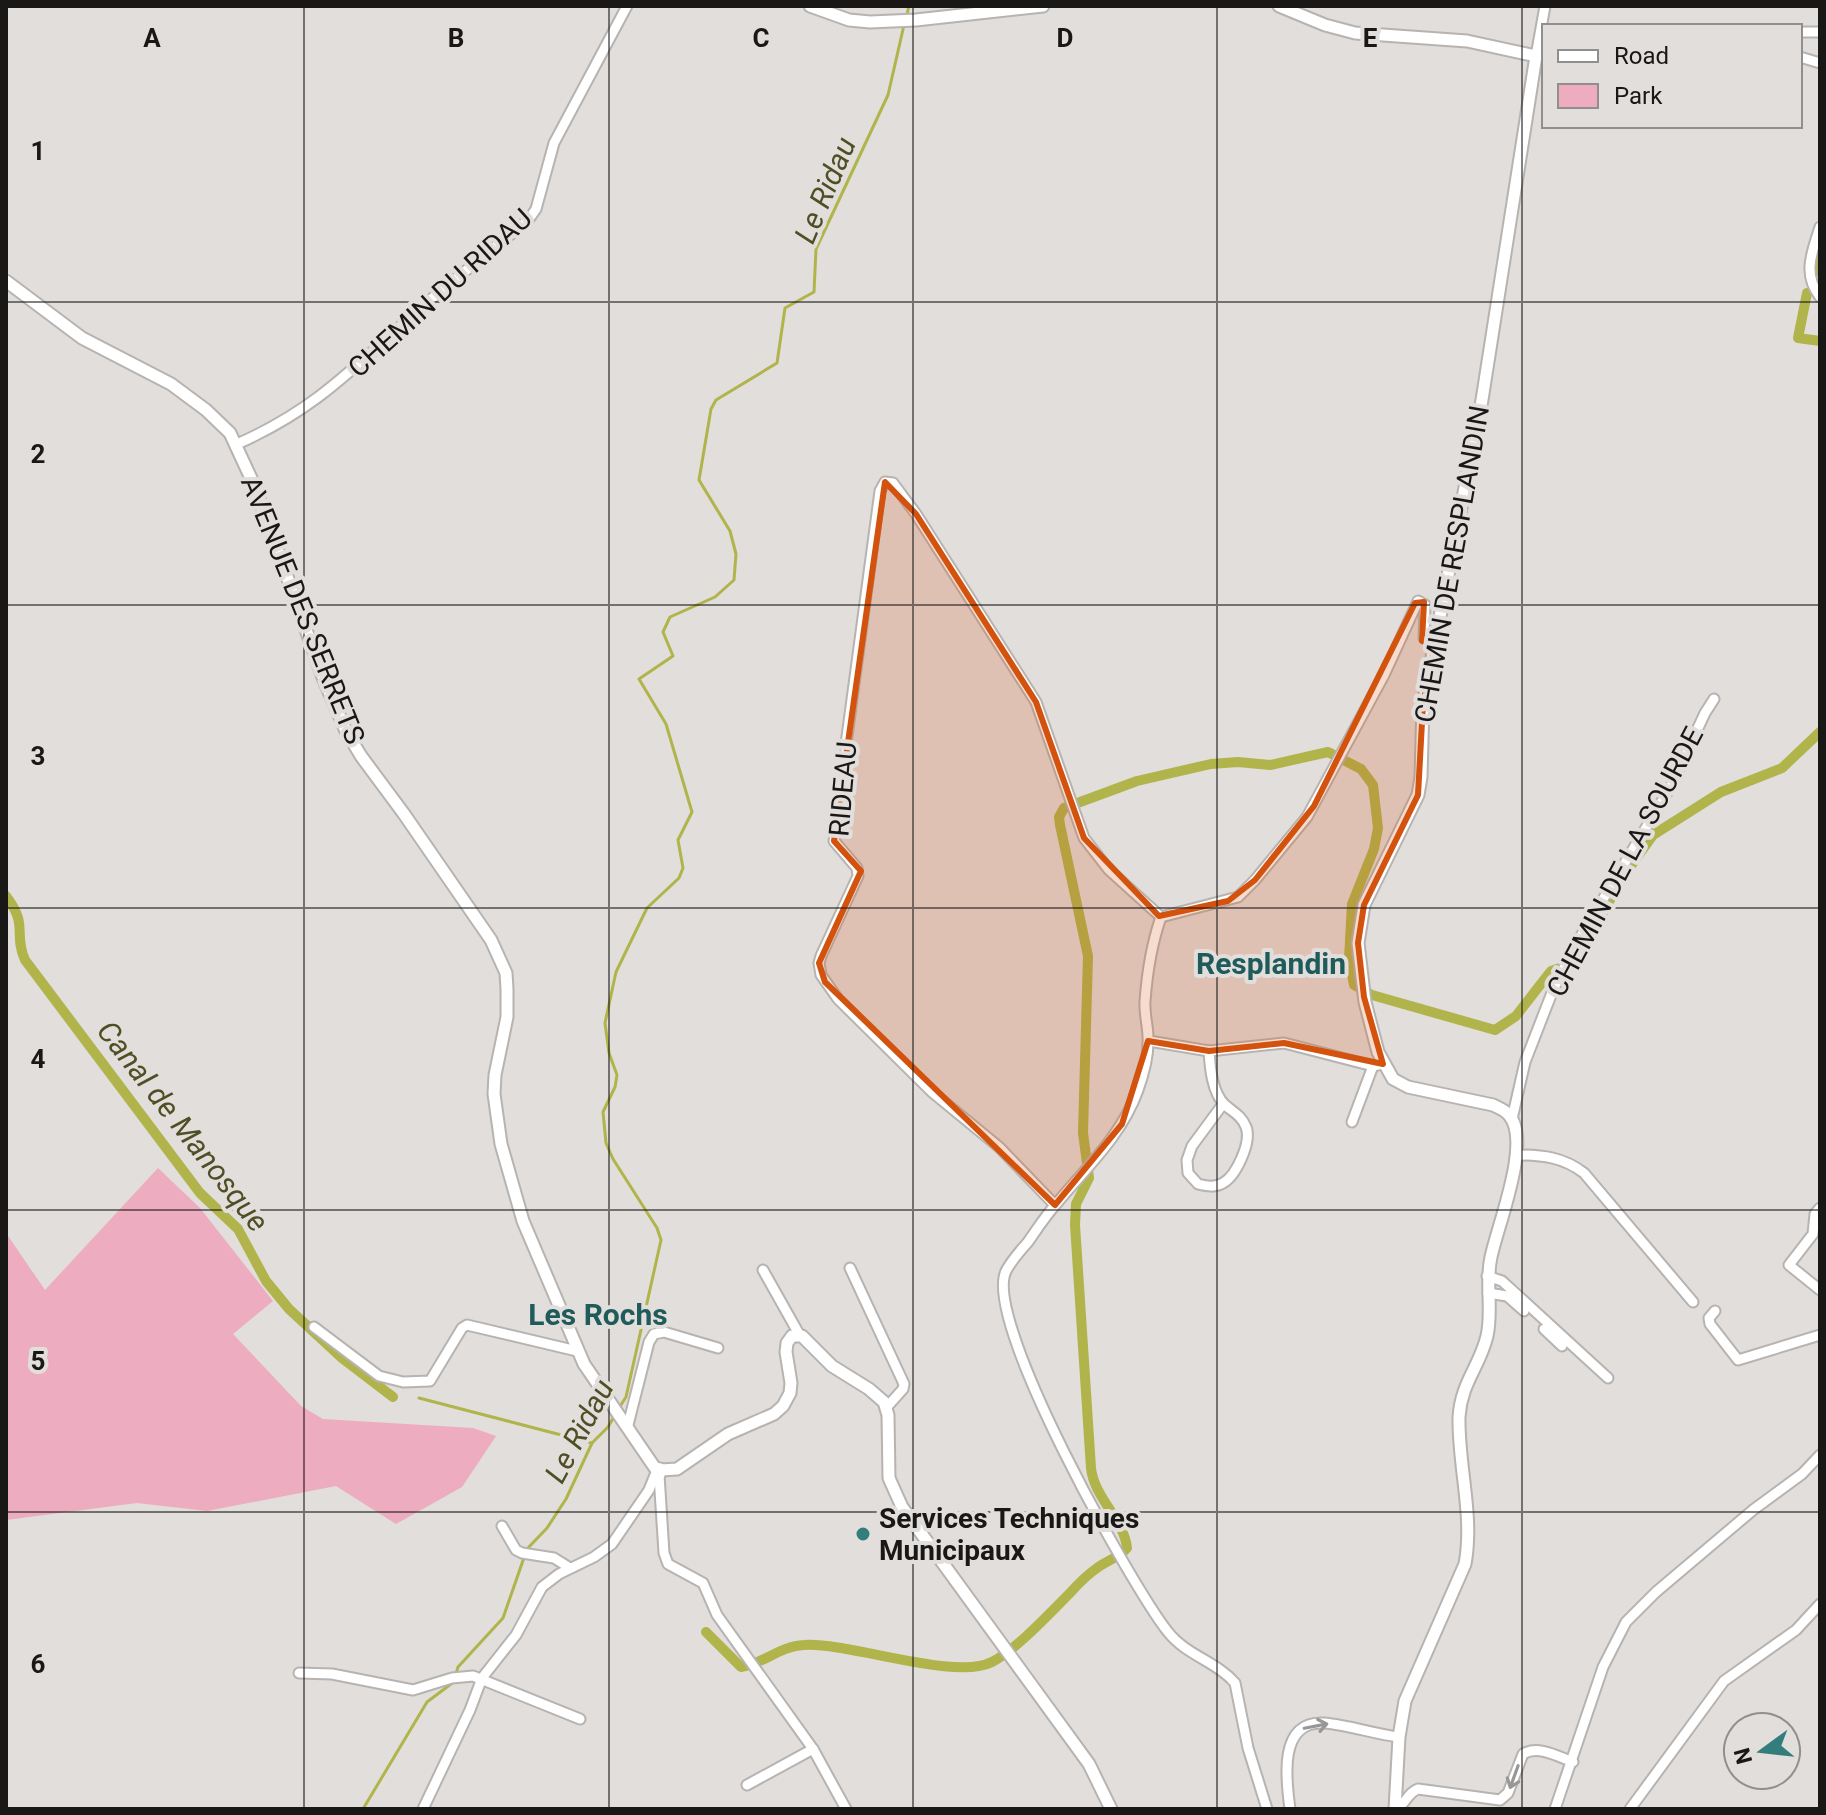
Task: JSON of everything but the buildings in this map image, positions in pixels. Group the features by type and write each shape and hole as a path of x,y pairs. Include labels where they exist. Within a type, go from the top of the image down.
{"street":[{"name":"CHEMIN DU RIDAU","path":"237,444 278,425 326,393 414,314 529,219 536,209 554,143 627,6"},
{"path":"810,6 854,22 905,21 1043,6"},
{"path":"1279,6 1325,25 1355,33 1467,41 1540,56 1542,36"},
{"name":"CHEMIN DE RESPLANDIN","path":"1378,1065 1363,991 1358,943 1364,905 1418,795 1423,704 1484,385 1540,56"},
{"path":"1820,227 1809,275 1820,297"},
{"name":"AVENUE DES SERRETS","path":"6,281 82,338 171,384 213,416 237,444 324,680 346,731 495,948 506,973 507,1017 494,1094 501,1144 523,1221 577,1351 658,1472"},
{"name":"RIDEAU","path":"1055,1205 999,1147 932,1092 866,1027 832,992 820,969 821,956 858,876 855,865 834,841 846,778 846,744 882,485 890,481 898,489 1040,711 1082,835 1095,853 1161,917"},
{"path":"1267,1809 1248,1748 1235,1683 1175,1640 1114,1550 1086,1500 1054,1430 1015,1335 1002,1286 1005,1274 1055,1205 1093,1163 1128,1113 1138,1089 1149,1041 1145,999 1161,917 1228,901 1244,892 1307,817 1387,668 1418,601 1425,605 1424,638 1435,645"},
{"name":"CHEMIN DE LA SOURDE","path":"1512,1119 1530,1046 1562,972 1671,786 1714,699"},
{"path":"1149,1041 1209,1051 1284,1043 1378,1065 1405,1086 1493,1105 1512,1119 1517,1136 1517,1155 1487,1276 1487,1338 1465,1385 1460,1409 1468,1541 1465,1564 1407,1694 1399,1737 1396,1809 1402,1806 1410,1793 1418,1789 1500,1800 1509,1791 1523,1754 1530,1750 1573,1762"},
{"path":"1209,1051 1211,1073 1223,1104 1235,1111 1245,1123 1248,1134 1247,1144 1228,1180 1214,1186 1198,1184 1188,1173 1190,1150 1223,1104"},
{"path":"1352,1122 1378,1065"},
{"path":"1517,1155 1551,1156 1570,1163 1584,1173 1693,1302"},
{"path":"1820,1208 1815,1214 1813,1234 1789,1265 1820,1290"},
{"path":"850,1268 904,1384 886,1408"},
{"path":"763,1270 799,1334 832,1366 878,1397 886,1408 889,1478 895,1493 1089,1764 1111,1809"},
{"path":"1487,1276 1502,1281 1608,1378"},
{"path":"1488,1293 1507,1296 1562,1346"},
{"path":"1715,1311 1709,1318 1710,1324 1738,1360 1820,1335"},
{"path":"314,1327 379,1376 403,1382 430,1381 462,1328 467,1325 577,1351"},
{"path":"621,1416 654,1334 664,1332 718,1348"},
{"path":"658,1472 677,1469 728,1434 774,1414 783,1406 791,1383 787,1343 792,1336 799,1334"},
{"path":"1555,1809 1603,1667 1626,1622 1656,1592 1753,1510 1802,1474 1820,1455"},
{"path":"423,1809 482,1678 516,1635 542,1587 550,1579 594,1557 612,1544 658,1472"},
{"path":"658,1472 666,1560 671,1567 703,1583 717,1615 813,1749 846,1809"},
{"path":"502,1526 516,1550 525,1555 554,1558 570,1568"},
{"path":"1630,1809 1724,1681 1796,1630 1820,1604"},
{"path":"299,1673 332,1674 413,1690 463,1676 482,1678 580,1719"},
{"path":"1290,1809 1286,1760 1298,1732 1308,1725 1322,1723 1399,1737"},
{"path":"747,1785 813,1749"}],"highlighted area":[{"path":"885,482 916,514 1036,702 1084,838 1159,916 1228,901 1255,880 1314,806 1415,603 1424,602 1422,641 1435,645 1423,704 1418,795 1364,905 1358,943 1364,997 1383,1064 1284,1043 1209,1051 1148,1041 1122,1124 1055,1205 825,982 819,963 861,871 834,841"}],"green space":[{"path":"158,1168 200,1208 273,1301 233,1334 301,1406 323,1419 473,1428 496,1436 462,1487 396,1524 336,1486 207,1511 137,1503 6,1520 6,1233 45,1290"}],"waterway":[{"name":"Le Ridau","path":"906,18 909,6"},
{"name":"Le Ridau","path":"619,1408 626,1397 661,1240 657,1228 606,1143 603,1112 617,1075 609,1053 605,1023 616,972 647,908 679,878 683,868 678,840 692,812 666,724 639,679 673,656 663,632 670,617 715,597 734,580 736,554 730,531 699,480 711,409 716,400 777,363 785,308 814,292 816,249 888,95 904,25"},
{"path":"1814,273 1820,251"},
{"path":"1807,293 1798,338 1820,341"},
{"name":"Canal de Manosque","path":"706,1632 741,1667 787,1648 804,1645 847,1649 928,1664 975,1667 992,1662 1012,1649 1086,1577 1127,1548 1121,1527 1097,1489 1091,1468 1075,1225 1076,1204 1089,1178 1083,1133 1088,956 1060,825 1059,817 1064,808 1137,781 1211,764 1238,762 1270,765 1328,752 1361,769 1373,785 1378,828 1374,849 1352,904 1349,959 1354,985 1372,995 1495,1030 1516,1016 1551,971 1575,963 1622,878 1653,835 1721,792 1782,768 1820,732"},
{"name":"Canal de Manosque","path":"6,896 17,915 25,960 200,1193 238,1229 266,1281 289,1309 342,1358 393,1397"},
{"path":"419,1398 592,1443"},
{"name":"Le Ridau","path":"456,1674 458,1667 503,1618 527,1549 547,1528 566,1499 592,1443 615,1415"},
{"name":"Le Ridau","path":"363,1809 427,1702 455,1681"}],"place":[{"name":"Services Techniques Municipaux","path":"863,1534"}],"district":[{"name":"Resplandin","path":"1271,963"},
{"name":"Les Rochs","path":"598,1314"}]}
